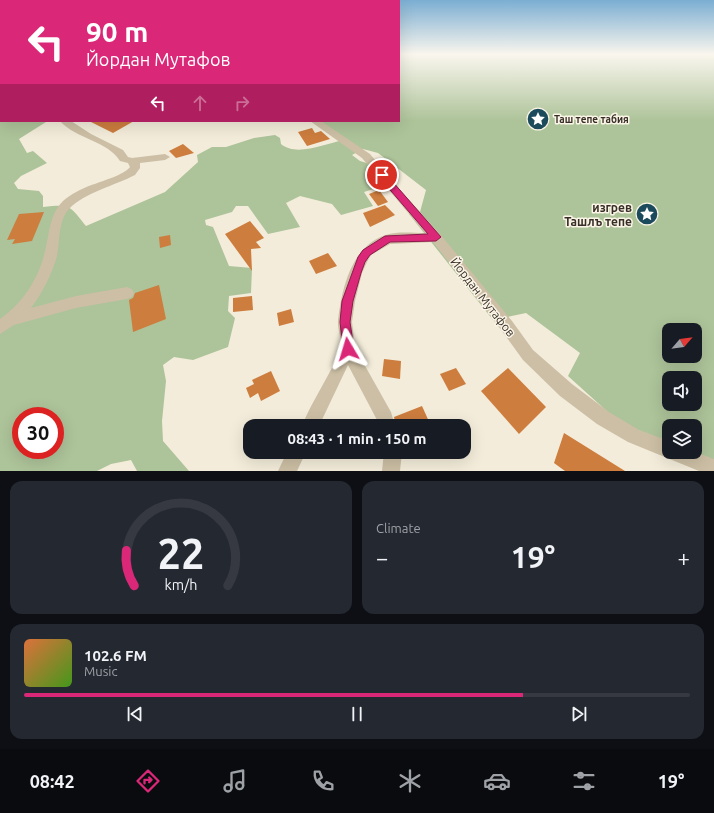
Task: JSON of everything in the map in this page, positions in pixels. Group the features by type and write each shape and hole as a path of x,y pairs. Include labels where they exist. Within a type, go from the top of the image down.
{"street":[{"path":"66,122 88,136 120,152 124,159 132,160 165,157"},
{"name":"Йордан Мутафов","path":"316,122 366,156 398,195 436,237 528,355 555,380 603,418 634,436 662,447"},
{"path":"0,327 13,319 25,306 38,287 50,257 61,212 66,205 76,198 132,173 135,168 132,160"},
{"path":"385,419 348,349 345,322 348,301 361,260 367,252 388,239 436,237"},
{"path":"13,319 76,302 127,293"},
{"path":"313,419 348,349"},
{"path":"287,471 293,459"},
{"path":"391,471 392,459"},
{"path":"692,459 714,468"}],"green space":[{"path":"400,77 714,77 714,460 702,455 702,419 662,419 662,439 620,423 568,376 580,353 526,313 493,320 409,214 420,212 426,190 378,153 363,149 352,155 360,161 367,163 383,186 364,192 373,206 341,215 332,204 300,196 286,203 300,227 268,234 248,206 236,206 232,212 205,220 206,225 213,227 229,266 252,268 251,293 229,296 228,311 235,318 228,347 193,360 174,357 163,365 166,381 162,421 163,441 189,471 137,471 131,460 111,464 97,471 0,471 0,122 46,122 19,139 27,153 33,151 47,163 21,176 14,183 18,189 39,191 43,196 43,207 64,206 69,208 86,226 165,192 198,162 197,155 212,147 226,147 254,138 275,135 280,138 281,144 287,148 302,150 343,140 320,122 400,122"}],"building":[{"path":"91,122 132,122 113,133"},
{"path":"312,128 315,133 321,131 330,139 307,146 298,132"},
{"path":"183,144 194,153 176,158 169,151"},
{"path":"379,190 388,202 378,206 369,194"},
{"path":"385,205 395,215 370,227 363,213"},
{"path":"44,212 32,241 12,244 15,239 7,240 19,214"},
{"path":"250,221 264,238 256,242 261,248 251,249 252,271 225,234"},
{"path":"170,235 171,245 160,248 159,237"},
{"path":"328,253 337,266 316,274 309,261"},
{"path":"159,285 166,319 133,332 129,300 133,298 135,293"},
{"path":"252,296 253,310 233,312 233,298"},
{"path":"291,309 294,322 279,326 277,313"},
{"path":"384,359 401,361 400,379 382,376"},
{"path":"456,368 466,384 449,391 440,374"},
{"path":"508,368 546,407 519,434 481,391"},
{"path":"271,371 280,391 261,401 258,393 250,398 246,388 254,384 252,380"},
{"path":"422,406 428,419 394,419 394,417"},
{"path":"564,433 625,471 565,471 554,463"}],"place":[{"name":"Таш тепе табия","path":"538,119"},
{"name":"изгрев Ташлъ тепе","path":"647,214"}],"route":[{"path":"348,349 345,322 348,301 361,260 367,252 374,246 388,239 436,237 382,175"}]}
